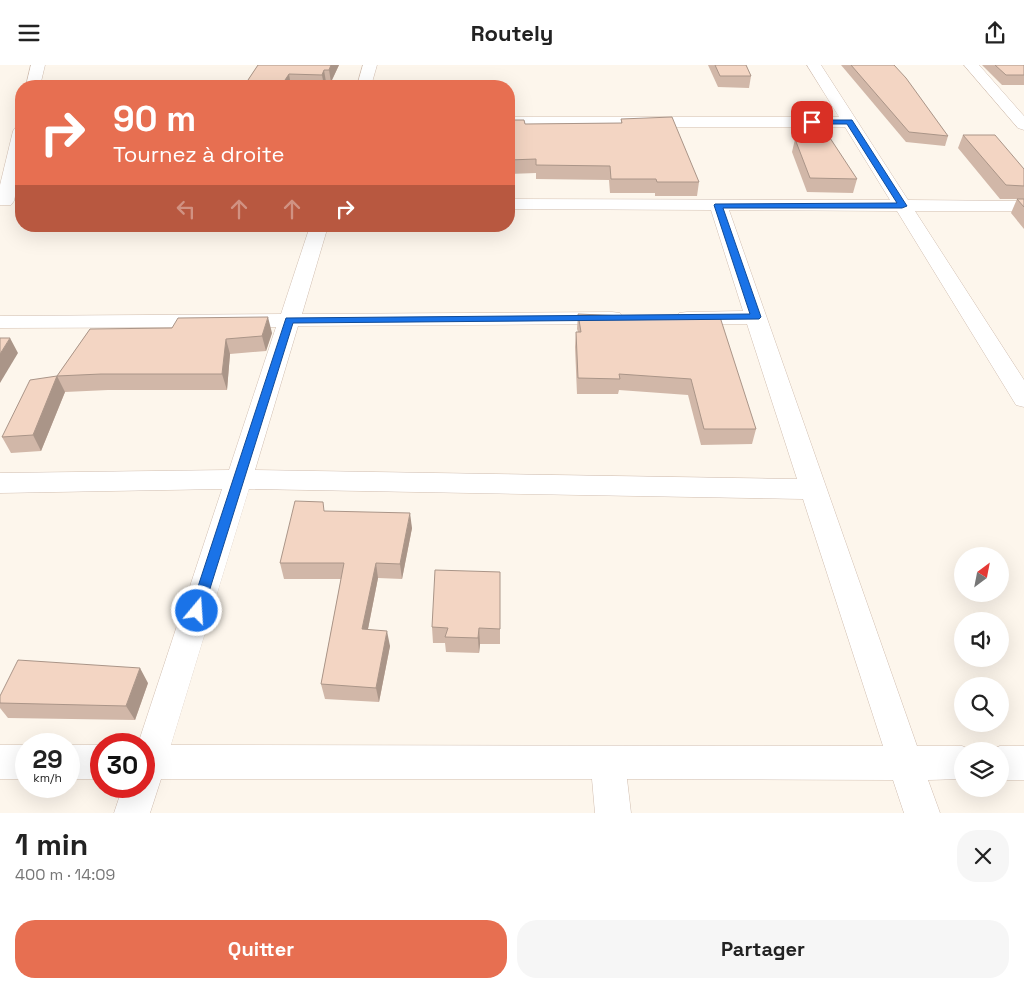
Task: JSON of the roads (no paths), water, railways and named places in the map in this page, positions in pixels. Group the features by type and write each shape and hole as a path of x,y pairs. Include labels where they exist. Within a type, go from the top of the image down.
{"street":[{"path":"34,80 38,65"},
{"path":"366,80 370,65"},
{"path":"814,65 1024,399"},
{"path":"971,65 1024,125"},
{"path":"515,122 850,122"},
{"path":"9,201 15,166"},
{"path":"515,204 1024,206"},
{"path":"718,205 922,813"},
{"path":"155,738 317,232"},
{"path":"667,318 756,317"},
{"path":"0,322 637,318"},
{"path":"0,483 239,479 813,489"},
{"path":"0,762 15,762"},
{"path":"155,772 608,763 954,763"},
{"path":"608,763 612,813"},
{"path":"1009,763 1024,763"},
{"path":"132,813 136,798"}]}
